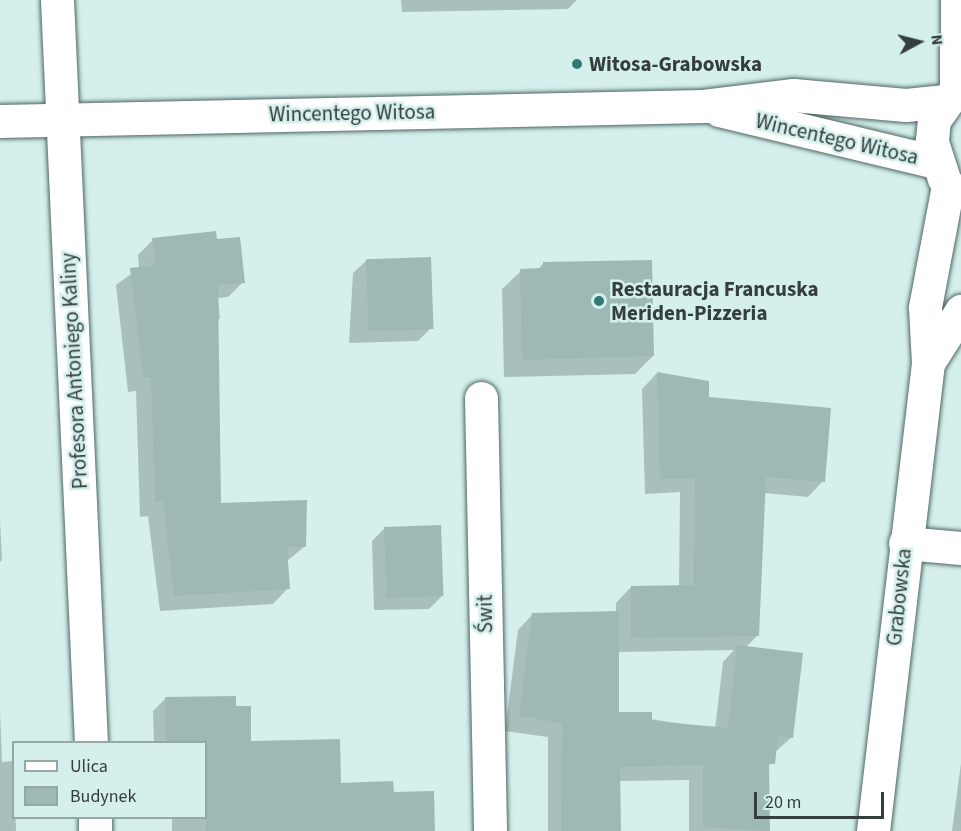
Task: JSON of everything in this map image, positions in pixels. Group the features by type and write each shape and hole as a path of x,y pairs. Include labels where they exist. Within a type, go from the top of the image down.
{"street":[{"name":"Profesora Antoniego Kaliny","path":"57,0 91,741"},
{"path":"954,89 957,0"},
{"name":"Wincentego Witosa","path":"0,121 703,106 793,95 906,105 954,89"},
{"name":"Grabowska","path":"873,831 905,543 928,363 925,307 948,182 933,130 954,89"},
{"name":"Wincentego Witosa","path":"703,106 948,182"},
{"name":"Grabowska","path":"928,363 961,311"},
{"name":"Świt","path":"481,398 490,831"},
{"path":"905,543 961,548"}],"building":[{"path":"216,231 217,239 240,237 245,283 218,285 221,503 307,500 306,547 287,547 290,589 174,596 163,502 155,502 151,377 143,377 130,268 156,265 152,238"},
{"path":"431,257 434,329 369,331 366,259"},
{"path":"652,260 654,356 522,360 520,269 543,268 543,262"},
{"path":"657,372 709,381 709,397 831,408 825,482 766,477 759,636 631,638 631,586 694,585 695,478 660,479"},
{"path":"441,525 443,596 387,598 384,527"},
{"path":"619,611 619,712 652,712 652,721 728,728 737,645 803,653 793,738 778,736 775,764 769,764 770,831 703,827 703,765 620,767 621,831 561,831 562,723 519,716 532,613"},
{"path":"236,696 236,706 251,706 251,741 340,739 341,783 393,781 394,792 434,791 435,831 206,831 207,741 165,741 165,697"}],"place":[{"name":"Witosa-Grabowska","path":"577,64"},
{"name":"Restauracja Francuska Meriden-Pizzeria","path":"599,301"}]}
